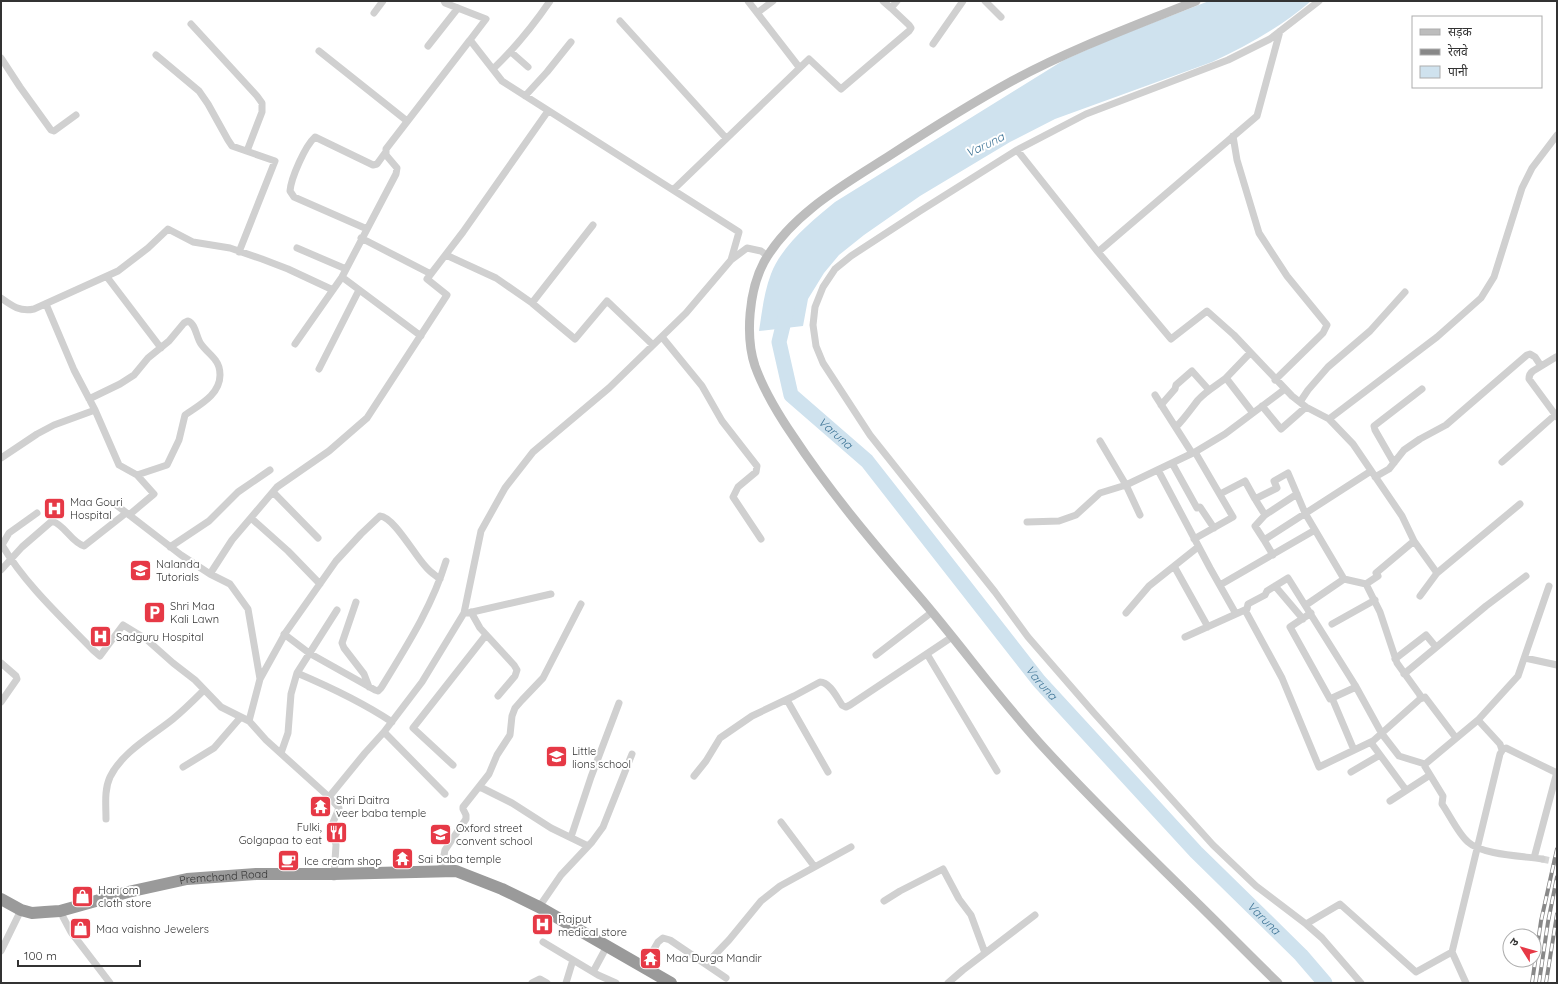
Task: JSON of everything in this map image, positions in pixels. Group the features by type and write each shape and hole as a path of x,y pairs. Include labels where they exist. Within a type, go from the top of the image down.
{"highway":[{"name":"Premchand Road","path":"1,899 30,920 42,920 63,917 149,894 189,886 255,879 456,871 540,907 607,946 658,979 671,983"},
{"name":"Premchand Road","path":"1,908 9,913 60,911 101,901 128,892 187,879 256,874 334,877 475,878"}],"street":[{"path":"374,13 384,1"},
{"path":"367,229 294,197 290,191 292,180 296,169 315,137 375,165 486,19 445,3 444,1"},
{"path":"493,69 511,52 533,26 550,1"},
{"path":"748,1 799,67"},
{"path":"757,13 773,1"},
{"path":"674,189 809,59 841,89 911,28 910,24 883,1"},
{"path":"891,8 897,1"},
{"path":"933,44 963,1"},
{"path":"1196,1 1081,48 1012,81 834,191 812,208 775,245 758,276 752,300 749,322 750,347 754,363 762,383 775,409 804,454 864,532 932,612 999,697 1049,753 1135,843 1278,983"},
{"path":"1318,1 1270,39 1228,60 1086,114 1016,150 851,256 835,269 823,287 815,307 813,324 816,346 823,363 870,435 995,592 1028,637 1213,845 1256,886 1322,938 1361,983"},
{"path":"987,2 1001,17"},
{"path":"428,46 458,8"},
{"path":"620,21 726,138"},
{"path":"191,24 257,96 262,104 262,112 247,151"},
{"path":"1098,252 1257,116 1280,31"},
{"path":"470,40 502,81 674,189 739,232 730,260"},
{"path":"525,96 571,42"},
{"path":"319,51 407,121"},
{"path":"511,52 528,67"},
{"path":"156,55 199,91 208,104 230,144 272,159 276,163 239,252"},
{"path":"1,58 51,130 54,131 76,115"},
{"path":"210,574 232,540 277,487 329,451 367,418 448,295 427,279 548,111"},
{"path":"1329,419 1437,337 1481,298 1494,277 1522,188 1528,175 1557,135"},
{"path":"1233,136 1237,160 1259,233 1287,276 1327,325 1323,333 1275,380"},
{"path":"1016,150 1098,252 1171,339 1207,311 1285,389 1306,407 1329,419 1353,444 1402,516 1414,541 1437,573"},
{"path":"295,344 342,277 361,238 398,170 396,165 385,153"},
{"path":"532,303 594,225"},
{"path":"1,298 22,311 34,309 46,304 106,277 127,264 148,248 166,229 193,242 225,248 288,269 333,290"},
{"path":"361,238 431,274"},
{"path":"298,248 346,269"},
{"path":"329,797 392,722 422,682 468,613 481,531 505,488 533,452 609,388 653,346 686,313 730,260 747,248 761,251 768,256"},
{"path":"446,254 496,278 532,303 575,339 607,301 653,346"},
{"path":"106,277 161,348"},
{"path":"342,277 421,336"},
{"path":"319,369 360,290"},
{"path":"1300,402 1308,390 1328,367 1370,331 1405,292"},
{"path":"1,570 22,547 52,521 58,524 78,543 84,546 154,494 137,474 119,465 95,410 74,370 46,304"},
{"path":"89,399 129,379 152,355 172,338 184,323 190,321 193,325 202,345 218,364 220,373 219,385 212,396 185,415 179,440 167,465 137,474"},
{"path":"662,336 702,386 722,421 757,466 756,472 738,487 733,494 733,497 761,539"},
{"path":"1176,428 1199,400 1209,390 1226,378 1250,353"},
{"path":"1264,540 1305,513 1373,474 1389,469 1404,450 1446,425 1527,355 1530,354 1535,357 1541,366"},
{"path":"1502,462 1556,416 1529,379 1530,373 1556,357"},
{"path":"1161,405 1175,389 1176,385 1192,371 1209,390"},
{"path":"1226,378 1253,413"},
{"path":"1026,522 1059,521 1068,519 1083,510 1100,493 1126,485 1158,470 1225,434 1285,389"},
{"path":"1394,463 1374,430 1374,426 1422,389"},
{"path":"1155,395 1220,494 1233,517 1194,539"},
{"path":"1262,406 1281,429 1306,407"},
{"path":"1,458 37,434 54,425 95,410"},
{"path":"1100,441 1126,485 1140,515"},
{"path":"1172,463 1197,508 1200,507 1214,528"},
{"path":"170,547 209,521 238,492 270,470"},
{"path":"1158,470 1198,547 1236,614"},
{"path":"1255,499 1277,488 1274,481 1288,473 1305,513 1344,579 1366,584 1378,576 1376,573 1414,541"},
{"path":"1220,494 1245,482 1264,515"},
{"path":"273,492 318,538"},
{"path":"1273,555 1255,526 1264,515 1297,494"},
{"path":"115,504 170,547 210,574 230,584 248,609 260,679"},
{"path":"1420,596 1437,573 1520,504"},
{"path":"37,513 9,533 2,545 11,560 51,606 100,656 123,625 146,639 195,680 221,707 248,721 266,740 329,797 339,808 332,825 336,845 334,877"},
{"path":"248,721 260,679 284,634 346,550 378,518 381,516 385,518 397,529 425,566 440,579"},
{"path":"251,518 288,551 320,584"},
{"path":"1220,585 1315,530"},
{"path":"1126,613 1149,586 1198,547"},
{"path":"284,634 309,653 376,691 381,688 420,622 440,579 446,561"},
{"path":"1174,566 1208,626"},
{"path":"1404,674 1486,606 1526,576"},
{"path":"1185,637 1245,610 1248,607 1248,604 1265,595 1268,591 1288,578 1356,687 1382,734 1399,756 1425,764"},
{"path":"1306,605 1344,579"},
{"path":"1366,584 1384,621 1395,658 1404,674 1420,695 1420,699"},
{"path":"1275,586 1303,619"},
{"path":"1425,764 1478,720 1518,676 1549,586"},
{"path":"468,613 551,594"},
{"path":"1332,624 1375,600"},
{"path":"356,602 342,643 344,648 364,674 368,687"},
{"path":"441,871 445,850 466,819 463,808 489,774 497,756 510,735 512,716 515,708 542,678 581,604"},
{"path":"281,753 288,733 291,694 297,673 337,610"},
{"path":"1245,610 1282,678 1320,767 1373,741 1420,699 1425,697 1456,738"},
{"path":"876,655 932,612"},
{"path":"468,613 517,670 515,676 498,696"},
{"path":"1311,613 1290,627 1330,699 1332,698 1354,750"},
{"path":"453,765 413,728 486,634"},
{"path":"1395,658 1426,635 1436,647"},
{"path":"694,776 706,761 720,738 752,716 787,700 816,683 823,682 828,685 842,705 850,706 952,637"},
{"path":"927,654 996,771"},
{"path":"1525,658 1557,665"},
{"path":"1,663 16,676 17,679 1,702"},
{"path":"297,673 360,701 392,722"},
{"path":"1332,698 1356,687"},
{"path":"106,819 107,785 116,768 123,759 174,718 204,690"},
{"path":"787,700 828,772"},
{"path":"571,837 591,777 619,703"},
{"path":"183,767 214,748 240,718"},
{"path":"1466,983 1452,952 1476,848 1502,750 1500,744 1478,720"},
{"path":"384,732 445,794"},
{"path":"1373,741 1372,744 1406,790"},
{"path":"1502,750 1506,748 1557,772 1534,858"},
{"path":"540,907 561,875 598,835 608,818 632,754"},
{"path":"1351,772 1380,755"},
{"path":"1425,764 1424,766 1443,796 1442,804 1467,842 1476,848 1490,852 1542,859"},
{"path":"1390,801 1430,775"},
{"path":"480,787 512,803 545,825 588,846"},
{"path":"781,822 814,866"},
{"path":"706,964 729,940 761,901 780,886 851,847"},
{"path":"884,901 943,869 959,899 971,915 985,953"},
{"path":"1306,924 1340,904 1416,972 1452,952"},
{"path":"1,951 19,913"},
{"path":"948,983 1035,915"},
{"path":"63,917 71,932 110,983"},
{"path":"643,968 658,942 663,938 670,940 726,978"},
{"path":"543,942 593,972 600,980 616,983"},
{"path":"593,972 607,946"},
{"path":"566,983 573,960"},
{"path":"532,983 540,979 547,983"}],"water":[{"path":"1209,1 1311,1 1264,35 1212,62 1055,119 1010,142 920,196 864,235 839,255 824,273 808,299 803,326 759,331 767,288 776,263 782,253 798,234 835,202 1064,60 1111,39"}],"waterway":[{"name":"Varuna","path":"787,309 779,342 791,395 867,461 1039,681 1196,852 1301,955 1325,983"}],"tunnel":[{"path":"1542,859 1557,862"}],"railway":[{"path":"1532,983 1541,921 1557,849"},
{"path":"1539,983 1548,922 1557,877"},
{"path":"1546,983 1557,914"}],"place":[{"name":"Maa Gouri Hospital","path":"54,508"},
{"name":"Nalanda Tutorials","path":"140,570"},
{"name":"Shri Maa Kali Lawn","path":"154,612"},
{"name":"Sadguru Hospital","path":"100,637"},
{"name":"Little lions school","path":"556,757"},
{"name":"Shri Daitra veer baba temple","path":"321,806"},
{"name":"Fulki, Golgapaa to eat","path":"337,833"},
{"name":"Oxford street convent school","path":"440,834"},
{"name":"Sai baba temple","path":"403,859"},
{"name":"Ice cream shop","path":"289,861"},
{"name":"Hari om cloth store","path":"83,896"},
{"name":"Rajput medical store","path":"543,925"},
{"name":"Maa vaishno Jewelers","path":"81,929"},
{"name":"Maa Durga Mandir","path":"651,958"}]}
